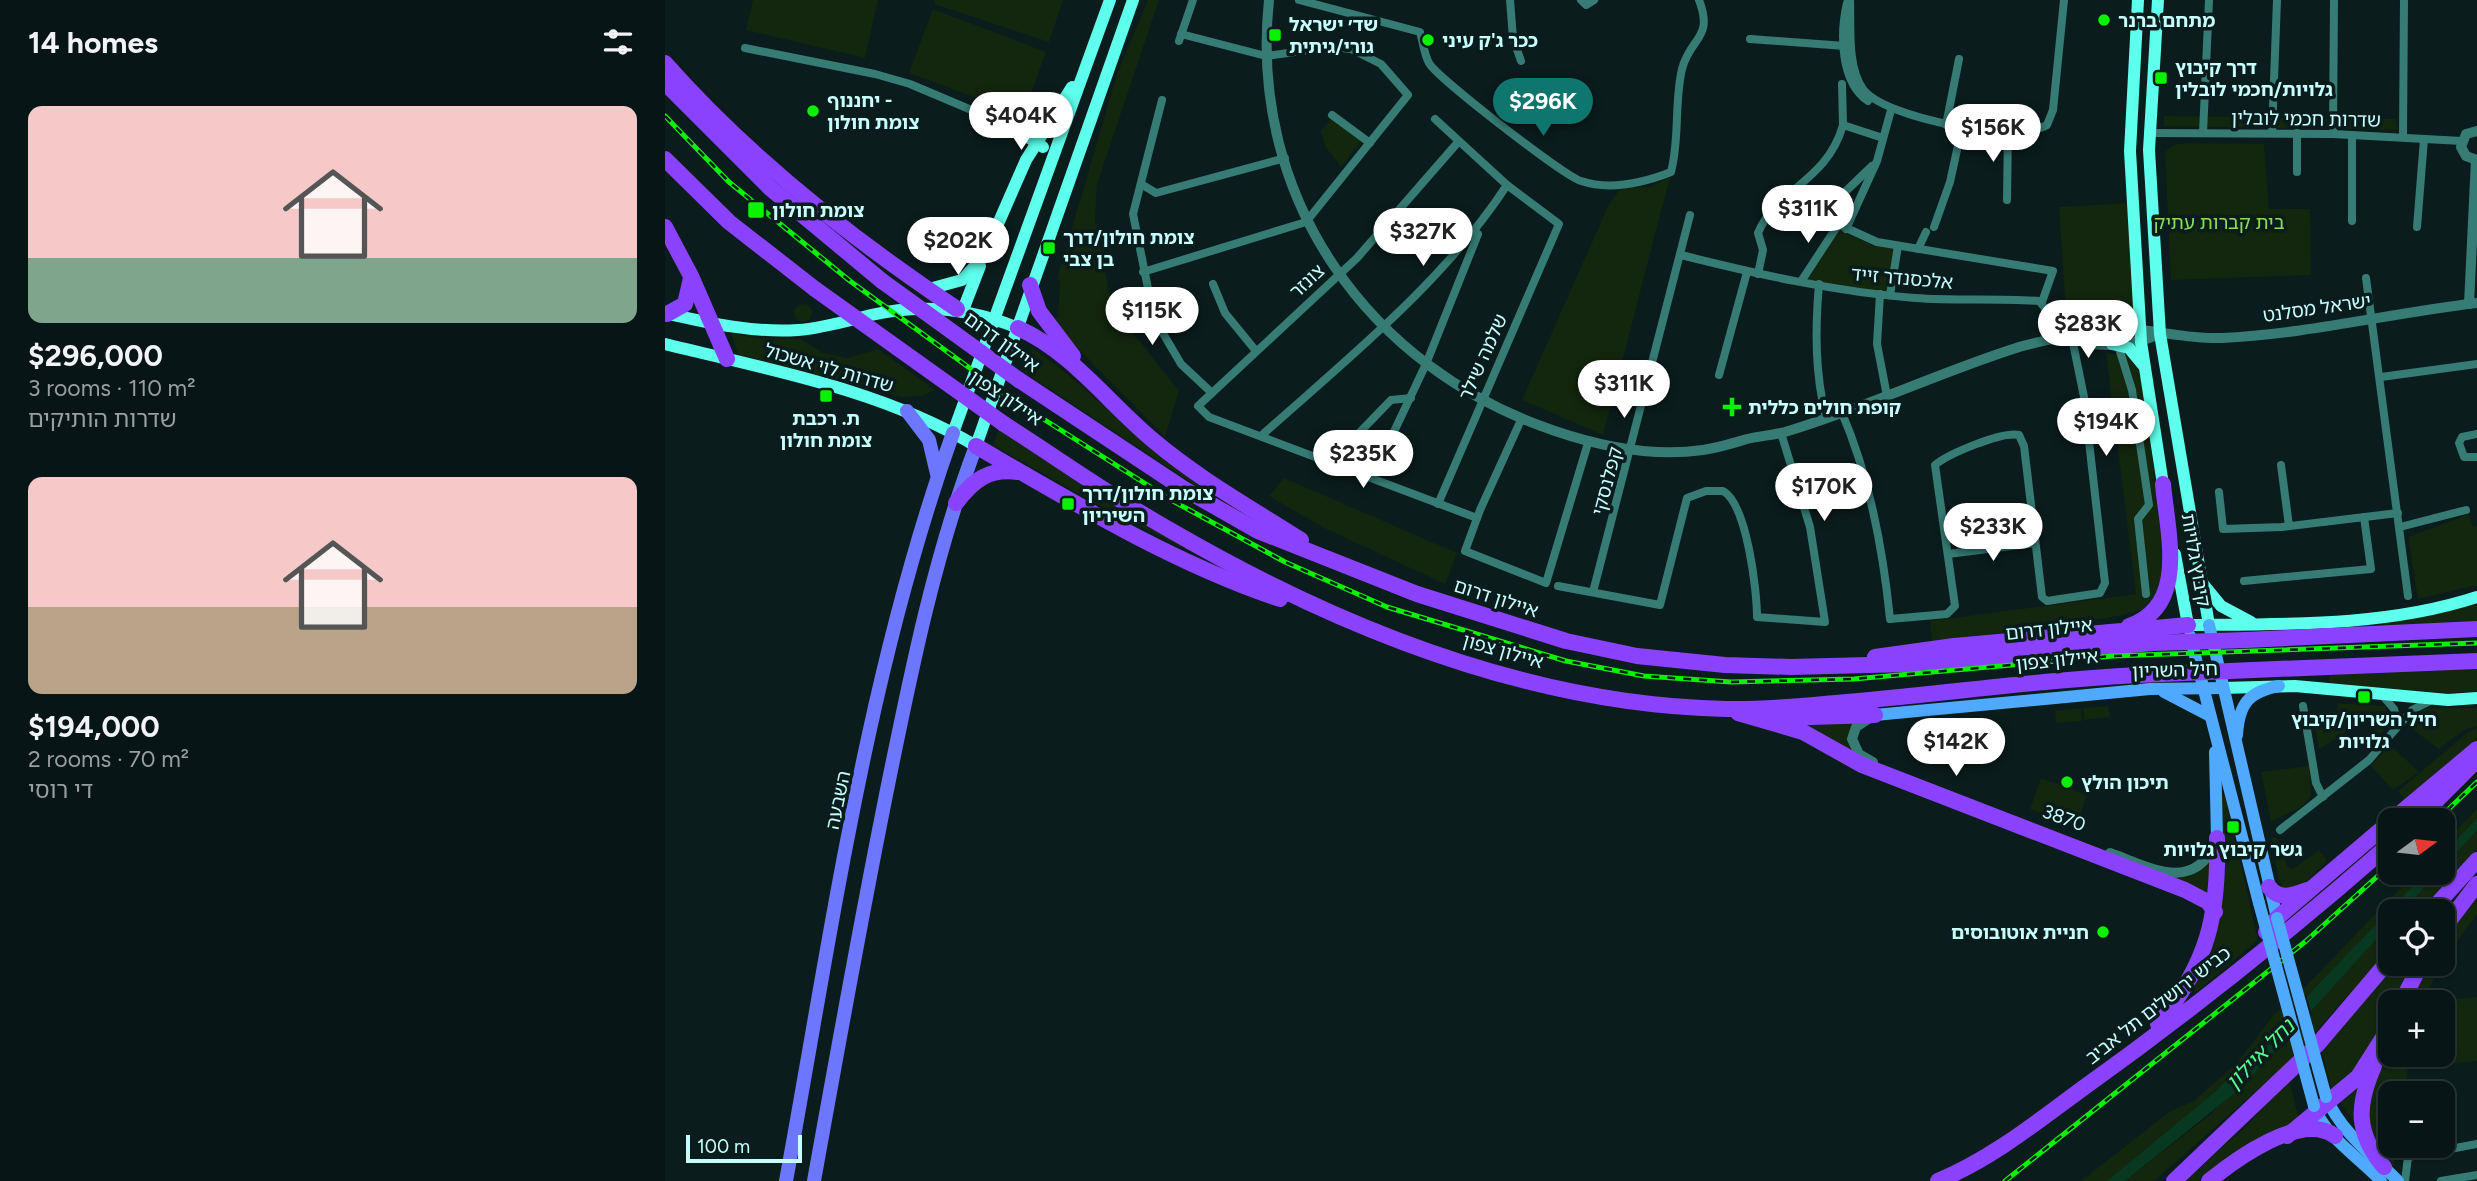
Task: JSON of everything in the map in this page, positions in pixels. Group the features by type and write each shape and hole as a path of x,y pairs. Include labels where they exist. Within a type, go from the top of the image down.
{"highway":[{"path":"665,63 765,161 810,200 960,309"},
{"name":"איילון דרום","path":"665,83 770,188 881,281 1019,380 1224,513 1258,531 1497,622 1637,656 1725,665 1907,664 2153,643 2477,629"},
{"name":"איילון צפון","path":"665,159 729,222 815,289 1004,424 1200,548 1268,583 1382,634 1445,657 1546,685 1640,703 1726,709 2161,674 2477,661"},
{"path":"665,227 691,276 727,359"},
{"path":"666,314 685,304 691,276"},
{"path":"1030,285 1039,312 1111,400"},
{"path":"1018,328 1054,349 1152,440 1186,467 1332,560"},
{"path":"907,411 929,440 938,479"},
{"name":"השבעה","path":"786,1181 838,895 892,634 953,433"},
{"path":"814,1181 865,898 915,654 956,503 976,446 1087,511 1193,564 1272,596 1382,634"},
{"path":"956,503 972,483 985,475 1003,471 1024,473"},
{"path":"2112,631 2146,619 2155,611 2167,592 2170,559 2162,484"},
{"path":"1831,665 1901,652 2188,625"},
{"path":"1726,709 1756,716 1791,719 1875,715"},
{"path":"1726,709 1803,732 1862,765 2185,890 2208,902 2215,912"},
{"path":"2407,808 2477,749"},
{"path":"2429,808 2477,760"},
{"path":"2266,932 2280,915 2378,832"},
{"path":"2102,1075 2168,1012 2204,953 2215,912 2217,838"},
{"name":"כביש ירושלים תל אביב","path":"1938,1181 1991,1154 2102,1075 2316,908 2378,854"},
{"path":"2442,899 2477,860"},
{"path":"2455,913 2477,884"},
{"path":"2267,896 2289,896 2316,886"},
{"path":"2174,1181 2235,1126 2317,1045 2378,973"},
{"path":"2287,1136 2321,1105 2358,1077 2378,1048"},
{"path":"2378,1053 2364,1090 2360,1113 2383,1174"},
{"path":"2160,1181 2235,1126"},
{"path":"2209,1181 2255,1148 2287,1136 2314,1127 2325,1129 2335,1136"}],"main road":[{"path":"953,433 1110,0"},
{"path":"976,446 1018,328 1030,285 1133,0"},
{"name":"קיבוץ גלויות","path":"2138,0 2130,139 2141,342 2162,484 2188,625 2215,738 2267,896 2280,915 2321,1105"},
{"name":"קיבוץ גלויות","path":"2158,0 2150,133 2160,334 2198,572 2267,896 2266,932 2321,1105"},
{"path":"960,309 1014,183 1053,115 1083,73"},
{"path":"1014,128 1036,125 1053,115"},
{"path":"1014,128 1046,149 1051,160"},
{"path":"929,289 962,280 984,256"},
{"name":"שדרות לוי אשכול","path":"666,314 762,330 798,330 904,309 960,309 1018,328"},
{"name":"שדרות לוי אשכול","path":"665,344 853,392 907,411 976,446"},
{"path":"2115,344 2132,350 2145,368"},
{"path":"2198,572 2205,588 2216,601 2239,618 2258,624"},
{"path":"2188,625 2330,622 2421,611 2477,597"},
{"path":"2239,760 2237,735 2241,707 2255,692 2279,686"},
{"name":"חיל השריון","path":"1875,715 2150,689 2279,686 2445,700 2477,698"},
{"path":"2150,689 2181,699 2210,716"},
{"path":"2215,738 2217,838"},
{"path":"2321,1105 2335,1136 2383,1174 2398,1181"},
{"path":"2321,1105 2352,1136 2383,1174"}],"street":[{"path":"1143,272 1306,222 1408,95 1381,64 1351,49 1331,47 1266,56 1180,38 1193,0"},
{"path":"1269,0 1266,56 1273,116 1306,222 1338,274 1381,327 1426,364 1481,401 1521,420 1588,443 1631,451 1705,450 1781,433 2011,350 2072,338 2090,331 2140,328 2160,334"},
{"path":"1299,0 1420,32 1429,65 1487,114 1581,181 1638,183 1671,172 1676,150 1678,93 1682,67 1705,29 1705,15 1699,0"},
{"path":"1510,0 1513,38 1521,61"},
{"path":"1581,0 1586,5 1594,0"},
{"path":"1849,0 1843,19 1848,72 1854,88 1865,99 1891,110 1947,125 2008,129 2037,129 2047,125 2056,100 2064,0"},
{"path":"1849,0 1855,72 1864,90 1878,104"},
{"path":"2203,133 2210,0"},
{"path":"2272,133 2277,0"},
{"path":"2333,134 2334,0"},
{"path":"2403,137 2404,0"},
{"path":"1750,39 1845,46"},
{"path":"745,48 910,84 1014,128"},
{"path":"1947,125 1959,60"},
{"path":"1758,274 1763,250 1758,233 1763,220 1791,196 1832,152 1843,125 1842,84"},
{"path":"1162,100 1133,214 1154,318 1181,364 1212,393"},
{"path":"1803,280 1842,227 1877,161 1891,110"},
{"path":"1332,115 1370,143"},
{"path":"1435,119 1507,185 1481,225 1443,269 1261,436 1477,518"},
{"path":"1843,125 1884,138"},
{"path":"1917,249 1930,229 1950,182 1962,127"},
{"path":"2007,200 2008,129"},
{"path":"2473,303 2477,160 2466,156 2462,141 2466,134 2477,131"},
{"name":"שדרות חכמי לובלין","path":"2150,133 2297,133 2462,141"},
{"path":"2297,133 2297,172"},
{"path":"2352,135 2352,220"},
{"path":"2417,227 2424,139"},
{"name":"צונזר","path":"1261,436 1209,417 1198,407 1357,258 1459,141"},
{"path":"1141,184 1156,193 1285,158"},
{"path":"1820,216 1877,161"},
{"name":"שלמה שילר","path":"1438,504 1559,224 1507,185"},
{"path":"1791,196 1820,216 1877,242 2053,271 2042,302 2050,341"},
{"name":"קפלנסקי","path":"1593,592 1690,215"},
{"path":"1372,478 1426,364 1481,225"},
{"path":"1890,295 1898,246"},
{"name":"אלכסנדר זייד","path":"1681,255 1747,272 1880,294 2042,302"},
{"path":"1443,269 1460,277"},
{"path":"1719,376 1747,272"},
{"path":"2366,278 2408,596"},
{"path":"1213,284 1225,313 1256,351"},
{"path":"1819,284 1815,325 1817,367 1826,418"},
{"path":"1880,294 1877,344 1887,396"},
{"name":"ישראל מסלנט","path":"2160,334 2225,338 2473,303"},
{"path":"2072,338 2091,344 2115,344 2141,342 2160,334"},
{"path":"1842,413 1860,461 1873,508 1890,619 1947,614 1955,606 1934,468 1936,463 1998,436 2019,435 2024,446 2042,597 2047,601 2100,593 2105,583 2084,397 2072,338"},
{"path":"2115,344 2132,390 2149,505 2138,519 2146,594"},
{"path":"2381,377 2477,364"},
{"path":"1330,463 1391,400 1411,398"},
{"path":"1521,420 1465,551 1546,583 1588,443"},
{"path":"1558,586 1660,605 1687,498 1706,491 1723,491 1735,505 1749,553 1757,617 1825,622 1811,527 1781,433"},
{"path":"2477,434 2462,437 2459,449 2464,457 2477,457"},
{"path":"2281,465 2289,526"},
{"path":"2219,492 2223,529 2289,526 2399,513"},
{"path":"2400,527 2466,510"},
{"path":"2244,581 2371,569 2364,517"},
{"path":"1948,554 2035,543"},
{"path":"2380,694 2394,709 2398,725"},
{"path":"2280,830 2369,760 2398,725 2420,705 2445,700"},
{"path":"2303,706 2316,783 2323,797"},
{"name":"3870","path":"1875,715 1860,723 1852,739 1856,750 1870,761 2150,868 2164,873 2187,872 2206,859 2217,838"},
{"path":"2405,1181 2408,1157 2477,1144"},
{"path":"2441,1181 2477,1175"}],"green space":[{"path":"753,0 878,0 865,58 746,30"},
{"path":"935,0 1063,0 1049,42 934,4"},
{"path":"1148,0 1159,0 1097,184 1095,221 1109,292 1118,314 1179,391 1165,437 1066,336 1054,319 1058,318 1060,280 1057,279 1117,74"},
{"path":"933,9 1046,52 1023,115 909,73"},
{"path":"2164,116 2396,119 2397,130 2164,126"},
{"path":"1331,119 1361,141 1341,167 1325,146 1321,131"},
{"name":"בית קברות עתיק","path":"2264,144 2269,209 2310,209 2311,275 2171,280 2165,152 2174,145"},
{"path":"1670,177 1603,435 1522,400 1609,204 1621,188 1649,187"},
{"path":"2128,203 2134,320 2067,328 2059,207"},
{"path":"1839,230 1875,246 1895,248 1889,293 1807,280"},
{"path":"803,304 809,307 812,313 809,319 803,322 797,319 794,313 797,307"},
{"path":"731,333 758,338 801,339 823,353 848,358 878,349 935,390 922,396 901,397 745,356 738,354"},
{"path":"1032,348 1060,368 1149,445 1213,492 1210,495 1024,372"},
{"path":"2106,353 2129,356 2142,367 2163,554 2160,589 2149,608 2113,617 1932,643 1930,621 2136,594"},
{"path":"999,429 1126,513 1203,558 1108,510 993,445"},
{"path":"1284,478 1457,553 1445,584 1324,528 1269,496"},
{"path":"2469,514 2473,527 2477,526 2477,585 2418,599 2408,537"},
{"path":"2477,604 2477,623 2384,630 2384,619"},
{"path":"2477,669 2477,691 2449,693 2329,684 2330,673"},
{"path":"2337,703 2385,706 2390,722 2379,736 2365,720 2319,749 2314,719 2338,716"},
{"path":"2108,706 2110,717 2084,720 2083,708"},
{"path":"2081,708 2082,721 2056,723 2055,711"},
{"path":"2477,708 2477,726 2465,729 2439,749 2407,725 2421,710"},
{"path":"1859,719 1852,750 1831,742 1804,724"},
{"path":"2477,728 2477,738 2405,800 2398,791 2467,733"},
{"path":"2390,745 2419,772 2393,790 2371,766"},
{"path":"2309,766 2311,797 2298,809 2271,821 2261,772"},
{"path":"2041,778 2087,795 2076,826 2030,809"},
{"path":"2220,794 2225,796 2258,940 2196,992 2193,987 2201,972"},
{"path":"2477,809 2477,818 2455,841 2455,832"},
{"path":"2477,830 2477,850 2455,875 2455,854"},
{"path":"2271,837 2277,838 2287,866 2293,869 2319,850 2327,861 2297,890 2284,889 2279,880"},
{"path":"2215,851 2215,902 2155,873 2174,876"},
{"path":"2402,886 2413,886 2400,899 2390,899"},
{"path":"2425,886 2445,886 2434,899 2414,899"},
{"path":"2477,891 2477,914 2455,944 2455,921"},
{"path":"2378,911 2378,922 2217,1090 2107,1181 2081,1181 2169,1112 2194,1101 2239,1061 2274,1014 2305,987"},
{"path":"2378,937 2378,962 2286,1065 2154,1181 2125,1181 2212,1113"},
{"path":"2385,976 2410,976 2403,990 2378,990 2378,1041 2333,1095 2322,1051"},
{"path":"2421,976 2435,976 2428,990 2414,990"},
{"path":"2477,997 2477,1061 2455,1063 2455,999"},
{"path":"2380,1067 2408,1067 2406,1081 2378,1081 2378,1153 2373,1147 2365,1102"},
{"path":"2289,1079 2299,1120 2229,1158 2197,1181 2183,1181 2247,1126"},
{"path":"2362,1080 2356,1125 2340,1102"},
{"path":"2382,1158 2395,1158 2393,1172"}],"water":[{"path":"2477,818 2477,830 2455,854 2455,841"},
{"path":"2413,886 2425,886 2414,899 2400,899"},
{"name":"נחל איילון","path":"2378,922 2378,937 2242,1087 2125,1181 2107,1181 2217,1090"}],"pier":[{"path":"2306,994 2312,1015 2282,1048 2277,1026"}],"railway":[{"path":"665,116 729,182 850,281 1015,401 1171,500 1285,562 1387,607 1566,661 1644,676 1731,682 1854,679 2113,656 2477,643"},
{"path":"2450,808 2477,782"},
{"path":"2005,1181 2306,941 2378,876"}],"place":[{"name":"מתחם ברנר","path":"2104,20"},
{"name":"שד׳ ישראל גורי/גיתית","path":"1275,35"},
{"name":"ככר ג'ק עיני","path":"1428,40"},
{"name":"דרך קיבוץ גלויות/חכמי לובלין","path":"2161,78"},
{"name":"יחננוף - צומת חולון","path":"813,111"},
{"name":"צומת חולון","path":"756,210"},
{"name":"צומת חולון/דרך בן צבי","path":"1049,248"},
{"name":"ת. רכבת צומת חולון","path":"826,396"},
{"name":"קופת חולים כללית","path":"1732,407"},
{"name":"צומת חולון/דרך השיריון","path":"1068,504"},
{"name":"חיל השריון/קיבוץ גלויות","path":"2364,697"},
{"name":"תיכון הולץ","path":"2067,782"},
{"name":"גשר קיבוץ גלויות","path":"2233,827"},
{"name":"חניית אוטובוסים","path":"2103,932"}]}
